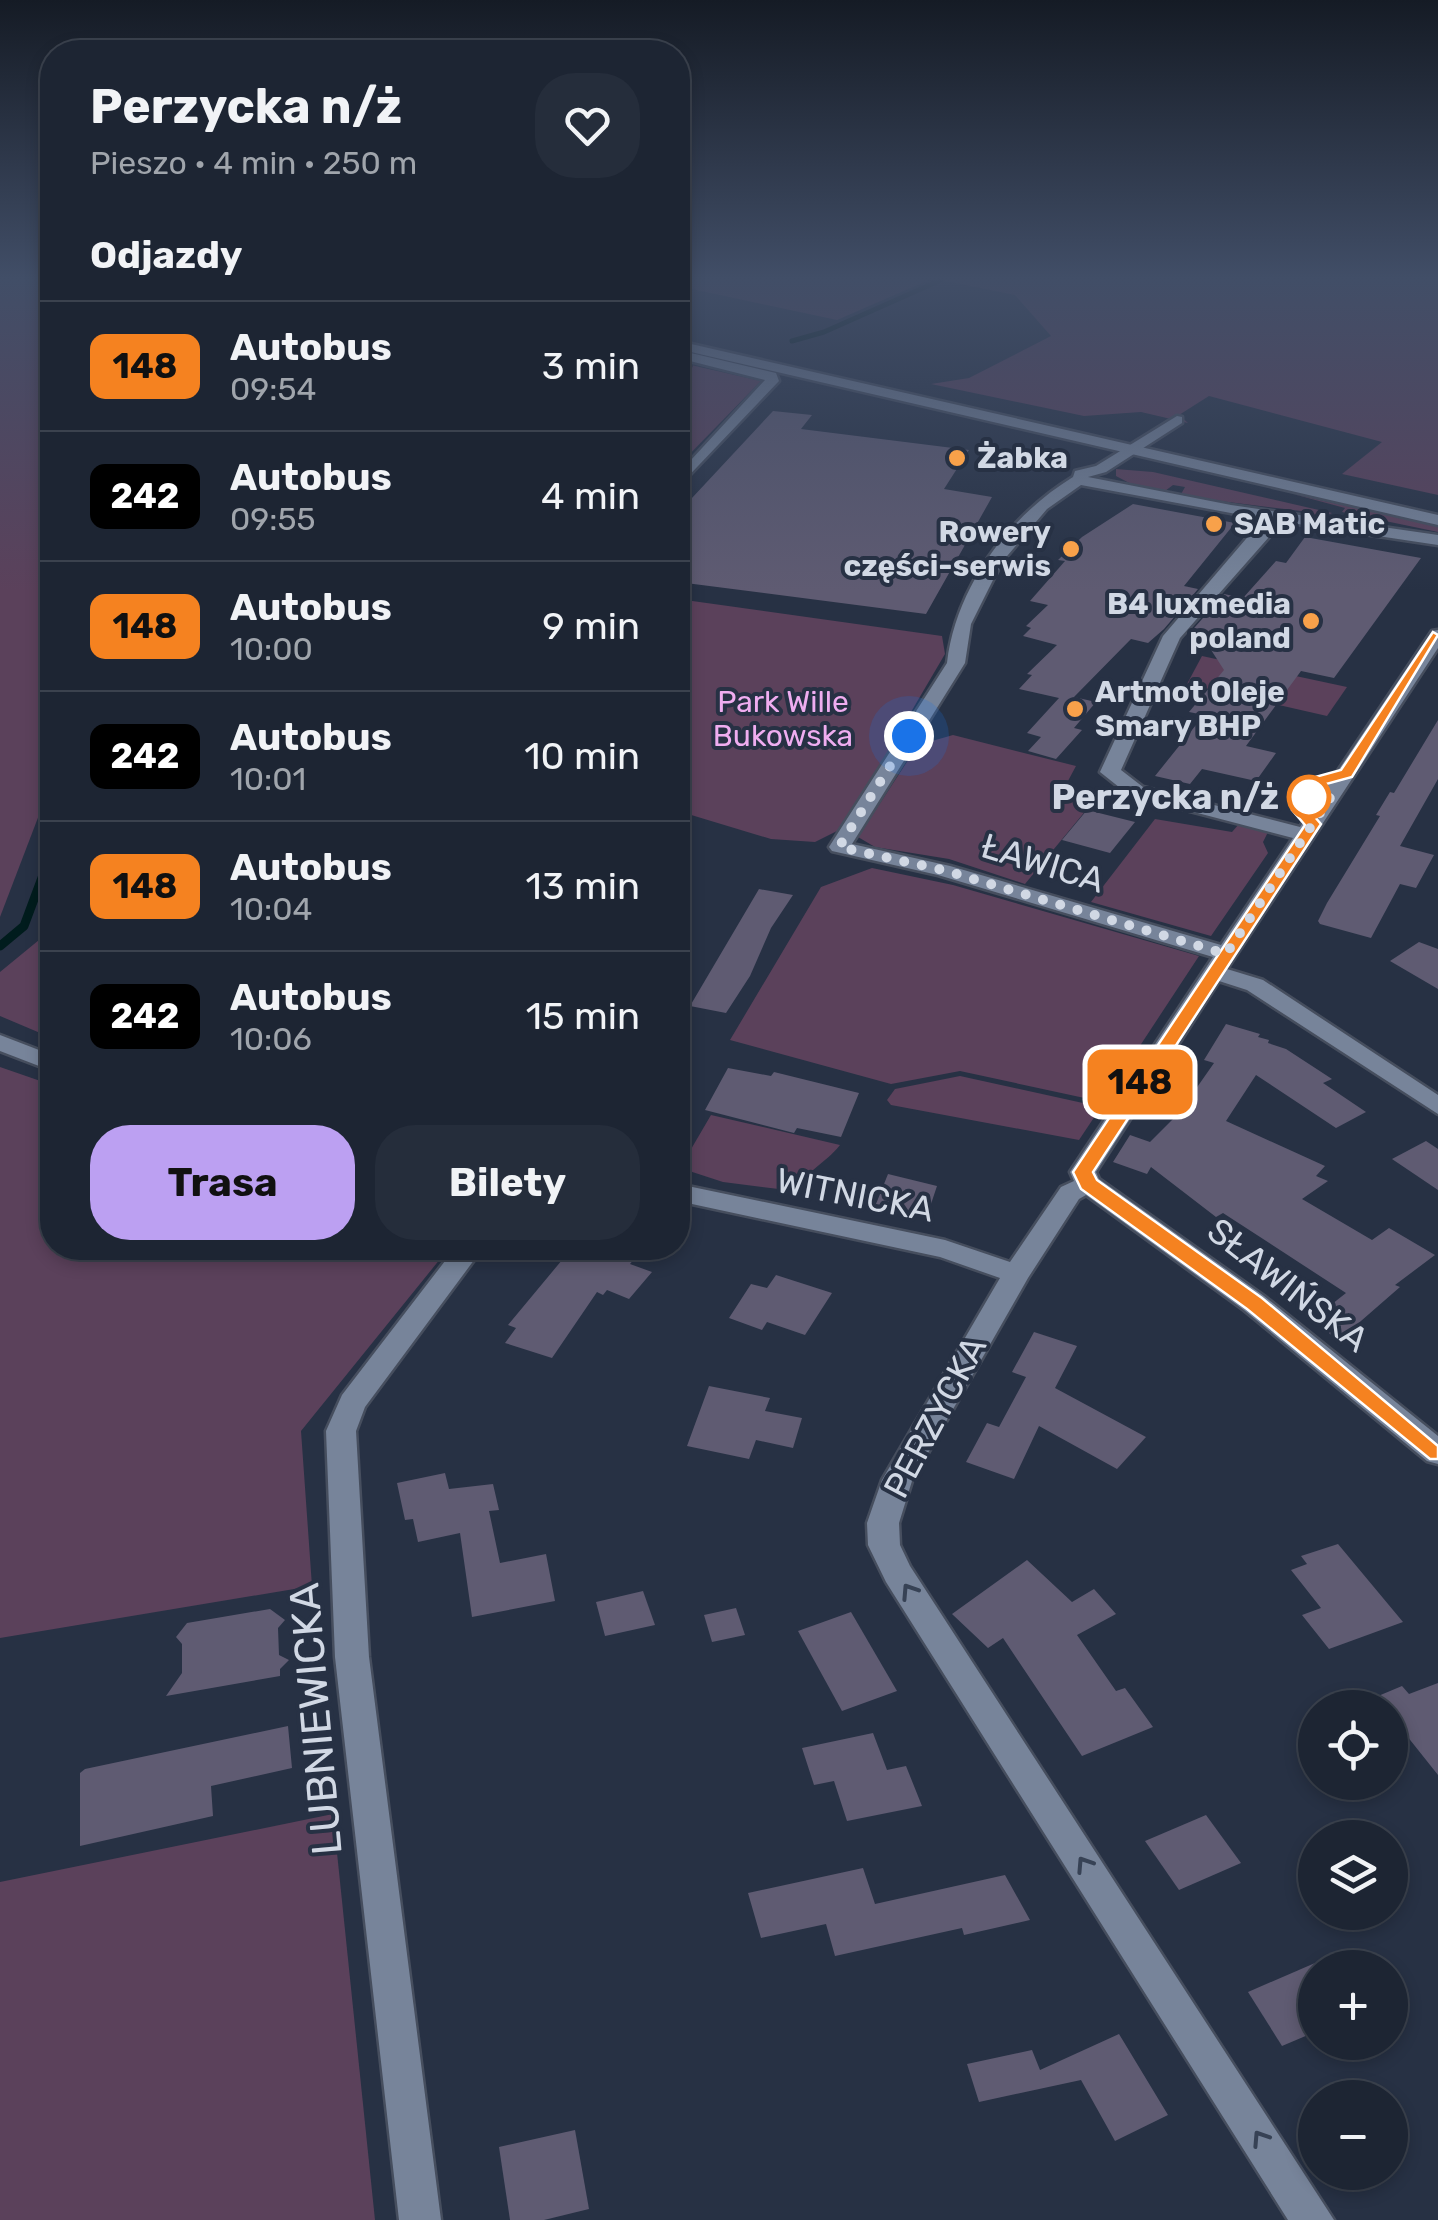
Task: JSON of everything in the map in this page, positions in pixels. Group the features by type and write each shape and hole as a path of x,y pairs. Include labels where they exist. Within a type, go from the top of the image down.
{"street":[{"path":"690,469 770,384"},
{"path":"846,384 1110,444 1147,440 1438,506"},
{"path":"887,384 1438,520"},
{"path":"1080,477 1102,469 1155,416"},
{"path":"1147,440 1176,420"},
{"path":"1080,477 1082,464 1110,444"},
{"path":"1080,477 1273,516 1438,540"},
{"name":"ŁAWICA","path":"1080,477 1036,511 1006,546 960,627 956,663 839,847 943,870 1220,963 1438,1106"},
{"path":"1273,516 1263,534 1172,636 1110,772 1136,791 1306,835"},
{"name":"PERZYCKA","path":"1312,2220 897,1573 884,1545 882,1523 897,1480 1016,1274 1070,1193 1088,1184 1083,1172 1438,635"},
{"path":"0,1042 40,1059"},
{"name":"SŁAWIŃSKA","path":"1088,1184 1311,1347 1438,1453"},
{"name":"WITNICKA","path":"690,1196 946,1249 1016,1274"},
{"name":"LUBNIEWICKA","path":"420,2220 352,1657 341,1431 352,1403 460,1260"}],"green space":[{"path":"0,384 40,384 40,812 0,917"},
{"path":"690,384 758,384 690,454"},
{"path":"931,384 1438,384 1438,495 1342,474 1382,442 1209,396 1179,415 1188,423 1141,412 1084,416"},
{"path":"1116,469 1153,472 1332,513 1321,518 1301,511 1180,496 1185,487 1173,485 1165,491 1133,485 1116,476"},
{"path":"1293,494 1438,526 1438,532 1342,512 1345,508"},
{"name":"Park Wille Bukowska","path":"690,601 942,636 945,654 843,828 815,842 771,839 690,815"},
{"path":"1202,656 1347,687 1327,716 1187,684"},
{"path":"953,735 1076,766 1061,794 1092,803 1025,884 949,859 875,847 858,837 918,745"},
{"path":"1155,819 1232,832 1239,824 1268,832 1263,842 1268,853 1211,936 1091,902"},
{"path":"872,868 953,885 1199,956 1103,1102 960,1071 891,1084 730,1040 821,887"},
{"path":"40,939 40,1033 0,1016 0,972"},
{"path":"0,1067 40,1081 40,1260 439,1260 301,1431 312,1586 0,1638"},
{"path":"960,1076 1101,1107 1079,1140 891,1105 887,1100 895,1089"},
{"path":"711,1115 840,1145 795,1191 723,1182 690,1171 690,1151"},
{"path":"333,1814 375,2220 0,2220 0,1882"}],"building":[{"path":"773,411 812,415 801,429 969,450 944,489 992,497 926,614 690,584 690,500"},
{"path":"1133,504 1235,523 1184,586 1198,589 1164,629 1148,643 1131,639 1074,697 1096,702 1074,728 1082,730 1056,759 1028,751 1041,737 1027,733 1059,698 1019,689 1032,675 1027,674 1057,645 1023,636 1031,628 1026,626 1048,605 1030,601 1065,561 1058,560 1082,537"},
{"path":"1305,537 1421,558 1334,678 1301,671 1246,746 1276,753 1256,781 1202,769 1190,784 1155,776 1204,715 1189,712 1224,670 1204,639 1188,635 1224,594 1243,598 1276,561 1286,563"},
{"path":"1438,720 1438,779 1400,846 1434,855 1416,888 1400,884 1371,938 1320,924 1327,903 1380,816 1376,815 1390,792 1394,793"},
{"path":"1087,810 1135,822 1110,853 1062,840"},
{"path":"759,889 793,895 771,928 750,976 726,1013 690,1006"},
{"path":"1419,942 1438,949 1438,989 1390,961"},
{"path":"1226,1024 1260,1034 1258,1037 1269,1040 1268,1043 1286,1049 1332,1079 1323,1083 1366,1112 1336,1128 1256,1075 1226,1121 1325,1166 1316,1176 1328,1181 1302,1199 1372,1240 1389,1228 1435,1255 1395,1285 1400,1287 1338,1341 1313,1319 1346,1293 1223,1213 1216,1217 1151,1167 1147,1174 1113,1162 1130,1135 1150,1142 1179,1113 1214,1063 1204,1060"},
{"path":"728,1068 771,1076 774,1072 859,1093 841,1137 797,1128 794,1133 705,1110"},
{"path":"1426,1141 1438,1149 1438,1190 1392,1159"},
{"path":"888,1174 937,1186 927,1216 876,1204"},
{"path":"562,1260 633,1260 630,1264 652,1272 629,1299 607,1290 603,1295 597,1292 552,1358 505,1343 516,1328 508,1325"},
{"path":"776,1275 832,1293 805,1335 767,1322 762,1330 729,1318 751,1284 767,1288"},
{"path":"1034,1332 1077,1346 1055,1388 1146,1437 1117,1469 1039,1426 1014,1479 966,1462 987,1423 999,1427 1026,1377 1012,1372"},
{"path":"709,1386 770,1398 765,1411 802,1418 793,1448 756,1440 749,1459 687,1446"},
{"path":"445,1473 449,1489 493,1484 499,1510 489,1511 500,1563 546,1554 555,1601 472,1617 460,1533 418,1542 413,1519 405,1520 397,1483"},
{"path":"1338,1544 1403,1622 1329,1649 1302,1615 1321,1608 1291,1570 1307,1564 1301,1556"},
{"path":"1027,1560 1072,1602 1094,1589 1116,1614 1077,1635 1116,1691 1125,1688 1153,1727 1082,1756 1003,1638 988,1648 952,1614"},
{"path":"643,1591 655,1625 605,1636 596,1602"},
{"path":"736,1608 745,1635 712,1642 704,1615"},
{"path":"270,1609 285,1620 278,1628 279,1655 289,1660 280,1669 280,1676 166,1696 182,1673 182,1644 176,1637 187,1623"},
{"path":"851,1612 897,1691 842,1711 798,1631"},
{"path":"1438,1683 1438,1775 1408,1737 1409,1694"},
{"path":"288,1726 292,1768 211,1786 213,1816 80,1846 80,1773 85,1769"},
{"path":"873,1733 887,1770 906,1766 922,1806 847,1821 834,1781 814,1785 802,1748"},
{"path":"1206,1815 1241,1863 1179,1890 1145,1841"},
{"path":"863,1868 875,1904 1005,1875 1030,1920 964,1935 962,1928 835,1956 826,1924 761,1938 748,1893"},
{"path":"1298,1970 1298,2039 1282,2046 1248,1992"},
{"path":"1119,2034 1168,2115 1115,2141 1081,2080 979,2102 967,2064 1032,2050 1040,2070"},
{"path":"575,2130 589,2209 544,2220 510,2220 499,2147"}],"waterway":[{"path":"0,946 24,926 40,883"}],"bus line":[{"name":"148","path":"1438,635 1347,773 1320,780 1300,810 1314,824 1194,999 1083,1172 1088,1184 1254,1303 1438,1453"}],"place":[{"name":"Żabka","path":"957,458"},
{"name":"SAB Matic","path":"1214,524"},
{"name":"Rowery części-serwis","path":"1071,549"},
{"name":"B4 luxmedia poland","path":"1311,621"},
{"name":"Artmot Oleje Smary BHP","path":"1075,709"},
{"name":"Perzycka n/ż","path":"1309,797"}],"route":[{"path":"909,736 839,847 943,870 1226,954 1330,798 1309,797"}]}
